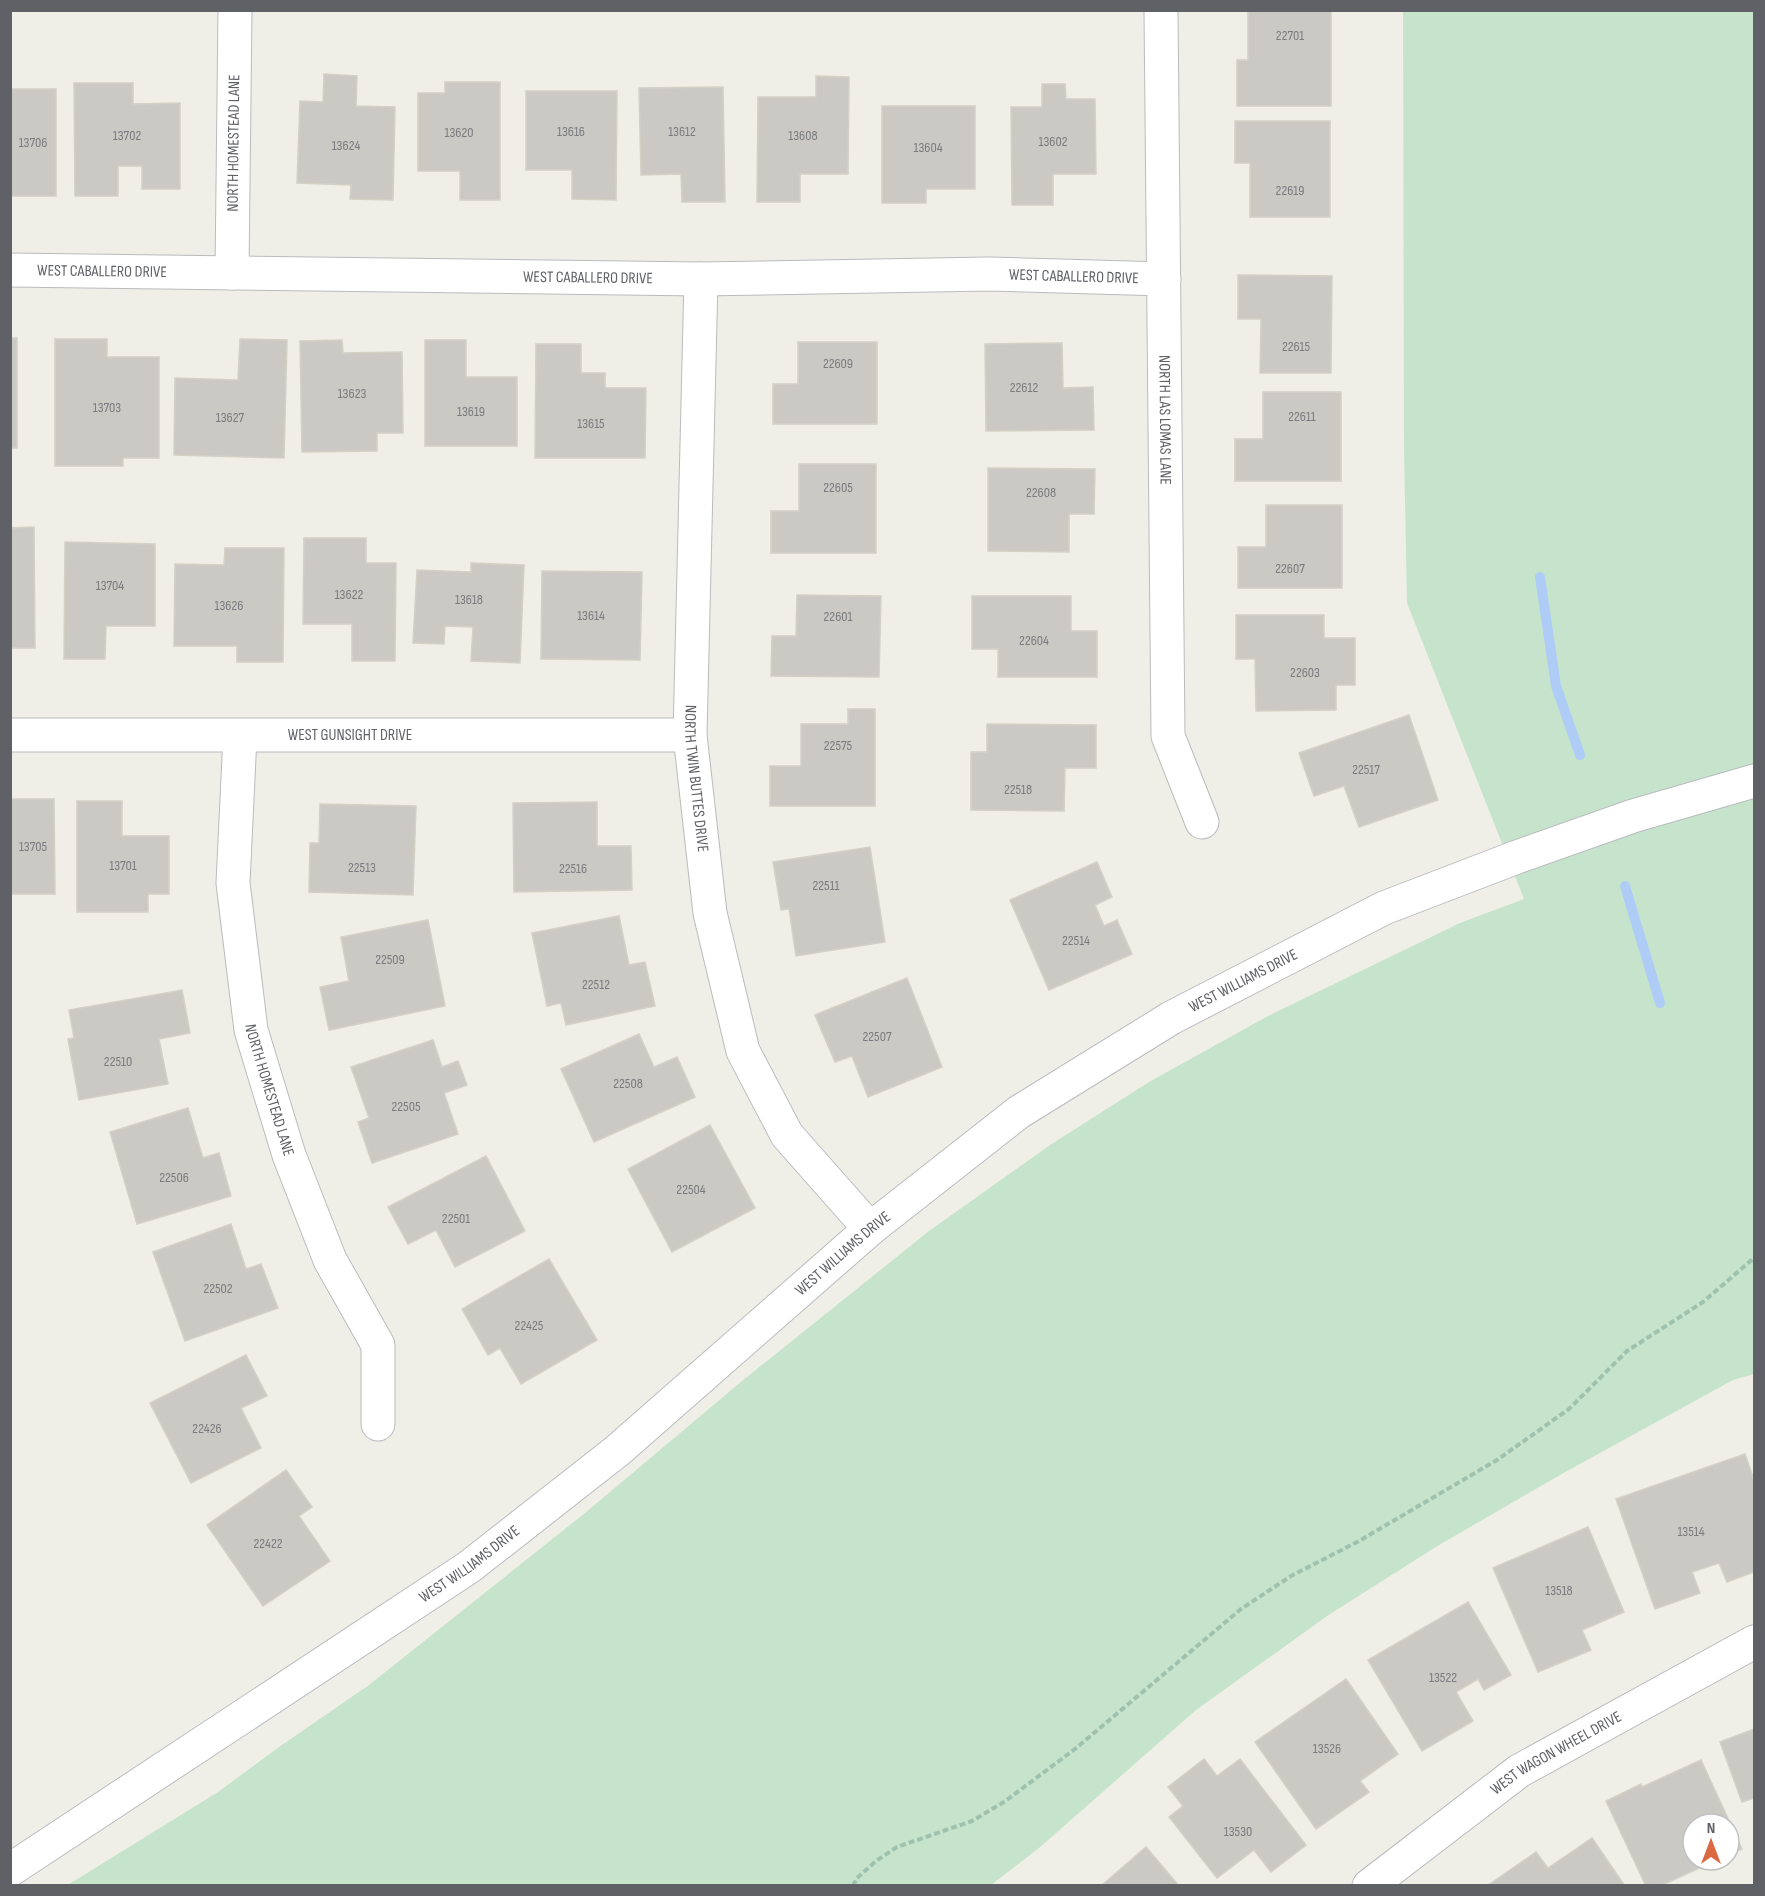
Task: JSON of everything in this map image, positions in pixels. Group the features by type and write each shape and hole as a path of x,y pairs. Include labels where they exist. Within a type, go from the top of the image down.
{"street":[{"name":"NORTH HOMESTEAD LANE","path":"232,273 235,10"},
{"name":"NORTH LAS LOMAS LANE","path":"1161,10 1168,736 1202,822"},
{"name":"WEST CABALLERO DRIVE","path":"10,270 701,279 989,274 1164,279"},
{"name":"NORTH TWIN BUTTES DRIVE","path":"701,279 690,735 710,913 742,1051 787,1135 870,1229"},
{"name":"WEST GUNSIGHT DRIVE","path":"10,735 690,735"},
{"name":"NORTH HOMESTEAD LANE","path":"240,736 233,883 251,1030 289,1155 330,1260 378,1345 378,1424"},
{"name":"WEST WILLIAMS DRIVE","path":"10,1870 469,1567 616,1451 870,1229 1018,1112 1171,1018 1384,908 1517,857 1634,816 1755,781"},
{"name":"WEST WAGON WHEEL DRIVE","path":"1369,1886 1519,1771 1755,1642"}],"path":[{"path":"853,1886 857,1878 876,1861 897,1847 972,1821 1004,1802 1075,1749 1241,1609 1291,1576 1359,1541 1497,1460 1569,1409 1627,1352 1703,1302 1755,1258"}],"green space":[{"path":"1403,11 1754,11 1754,1374 1733,1380 1567,1471 1439,1545 1327,1616 1196,1710 1039,1848 991,1885 66,1886 218,1792 369,1685 585,1513 742,1381 929,1231 1050,1145 1149,1082 1268,1016 1460,923 1524,899 1407,603 1404,449"}],"building":[{"path":"1248,10 1331,10 1331,106 1237,106 1237,60 1248,60"},
{"path":"324,74 357,76 356,106 395,107 393,200 350,199 351,185 297,183 300,101 323,102"},
{"path":"816,76 849,77 848,174 800,174 800,202 757,202 758,97 816,97"},
{"path":"445,82 500,82 500,200 460,200 460,171 418,171 418,93 445,93"},
{"path":"74,83 133,83 133,104 180,103 180,189 142,189 142,166 118,166 118,196 75,196"},
{"path":"1042,84 1065,84 1066,99 1095,99 1096,174 1053,174 1053,205 1012,205 1011,107 1042,107"},
{"path":"723,87 725,202 682,202 681,174 641,175 639,88"},
{"path":"10,89 56,89 56,196 10,196"},
{"path":"526,91 617,91 616,200 572,199 572,170 526,170"},
{"path":"882,106 975,106 975,189 926,189 926,203 882,203"},
{"path":"1235,121 1330,121 1330,217 1250,217 1250,163 1235,163"},
{"path":"1238,275 1332,276 1331,373 1260,373 1261,319 1238,319"},
{"path":"10,338 17,338 17,448 10,448"},
{"path":"55,339 107,339 107,357 159,357 159,458 123,458 123,466 55,466"},
{"path":"240,339 287,340 284,458 174,455 175,378 238,380"},
{"path":"342,340 343,353 402,352 403,433 377,433 377,451 302,452 300,341"},
{"path":"425,340 466,340 466,377 517,377 517,446 425,446"},
{"path":"798,342 877,342 877,424 773,424 773,384 798,384"},
{"path":"1062,343 1063,388 1093,387 1094,430 986,431 985,344"},
{"path":"536,344 581,344 581,373 605,373 605,388 646,388 645,458 535,458"},
{"path":"1263,392 1341,392 1341,481 1235,481 1235,439 1263,439"},
{"path":"799,464 876,464 876,553 771,553 771,511 799,511"},
{"path":"988,468 1095,469 1094,514 1069,514 1069,552 988,551"},
{"path":"1266,505 1342,505 1342,588 1238,588 1238,547 1266,547"},
{"path":"34,527 35,648 10,648 10,528"},
{"path":"304,538 366,538 366,563 396,563 395,661 352,661 352,624 303,624"},
{"path":"65,542 155,544 155,626 106,626 105,659 64,659"},
{"path":"225,548 284,548 283,662 237,662 237,646 174,646 175,564 224,565"},
{"path":"471,563 524,565 520,663 471,661 473,627 445,626 444,644 413,643 417,570 471,572"},
{"path":"542,571 642,572 640,660 541,659"},
{"path":"797,595 881,596 879,677 771,676 772,636 796,636"},
{"path":"972,596 1071,596 1071,631 1097,631 1097,677 998,677 998,649 972,649"},
{"path":"1236,615 1324,615 1324,638 1355,638 1355,685 1336,685 1336,710 1256,711 1255,659 1236,659"},
{"path":"848,709 875,709 875,806 770,806 770,766 801,766 801,724 848,724"},
{"path":"1409,715 1438,800 1359,827 1344,786 1314,796 1299,753"},
{"path":"987,724 1096,725 1096,768 1065,768 1064,811 971,810 971,752 987,752"},
{"path":"10,799 54,799 55,894 10,894"},
{"path":"77,801 122,801 122,836 169,836 169,894 148,894 148,912 77,912"},
{"path":"597,802 597,846 631,846 632,890 514,892 513,803"},
{"path":"320,804 416,806 413,895 309,892 310,843 319,843"},
{"path":"870,847 885,942 796,956 789,909 781,910 773,862"},
{"path":"1097,862 1112,897 1095,905 1104,926 1117,920 1132,954 1049,990 1010,900"},
{"path":"619,916 629,965 645,962 655,1006 566,1025 561,1003 547,1006 532,933"},
{"path":"428,920 445,1006 329,1030 320,987 349,981 341,937"},
{"path":"907,978 942,1067 868,1097 852,1056 835,1062 815,1015"},
{"path":"182,990 190,1033 159,1039 168,1084 79,1100 68,1039 74,1038 69,1010"},
{"path":"639,1034 654,1067 677,1057 695,1097 594,1142 561,1069"},
{"path":"433,1040 442,1067 458,1061 467,1085 444,1093 458,1134 372,1163 358,1122 369,1118 351,1067"},
{"path":"188,1108 203,1158 219,1153 231,1196 137,1224 110,1132"},
{"path":"710,1125 755,1208 672,1252 628,1169"},
{"path":"486,1156 525,1231 455,1267 436,1230 408,1244 388,1207"},
{"path":"231,1224 246,1269 261,1264 278,1308 185,1341 153,1252"},
{"path":"549,1259 597,1340 521,1384 500,1348 488,1355 462,1309"},
{"path":"246,1355 267,1396 241,1408 261,1448 191,1483 150,1403"},
{"path":"1745,1454 1754,1480 1754,1572 1727,1582 1719,1563 1692,1572 1700,1593 1655,1609 1616,1499"},
{"path":"286,1470 312,1507 299,1516 330,1561 263,1606 207,1525"},
{"path":"1588,1527 1624,1612 1582,1630 1591,1650 1538,1672 1493,1568"},
{"path":"1468,1602 1511,1675 1484,1690 1478,1679 1456,1692 1473,1721 1422,1751 1368,1660"},
{"path":"1346,1679 1398,1754 1360,1781 1369,1792 1316,1829 1255,1742"},
{"path":"1754,1729 1754,1798 1742,1802 1720,1742"},
{"path":"1204,1759 1217,1776 1240,1759 1306,1845 1271,1872 1254,1850 1217,1878 1169,1817 1183,1806 1168,1787"},
{"path":"1701,1760 1725,1812 1681,1812 1681,1872 1691,1872 1660,1886 1646,1886 1606,1801 1641,1784 1642,1787"},
{"path":"1592,1838 1625,1886 1487,1886 1536,1852 1548,1868"},
{"path":"1146,1847 1179,1886 1101,1886"}],"waterway":[{"path":"1540,577 1556,686 1580,755"},
{"path":"1625,886 1660,1003"}]}
